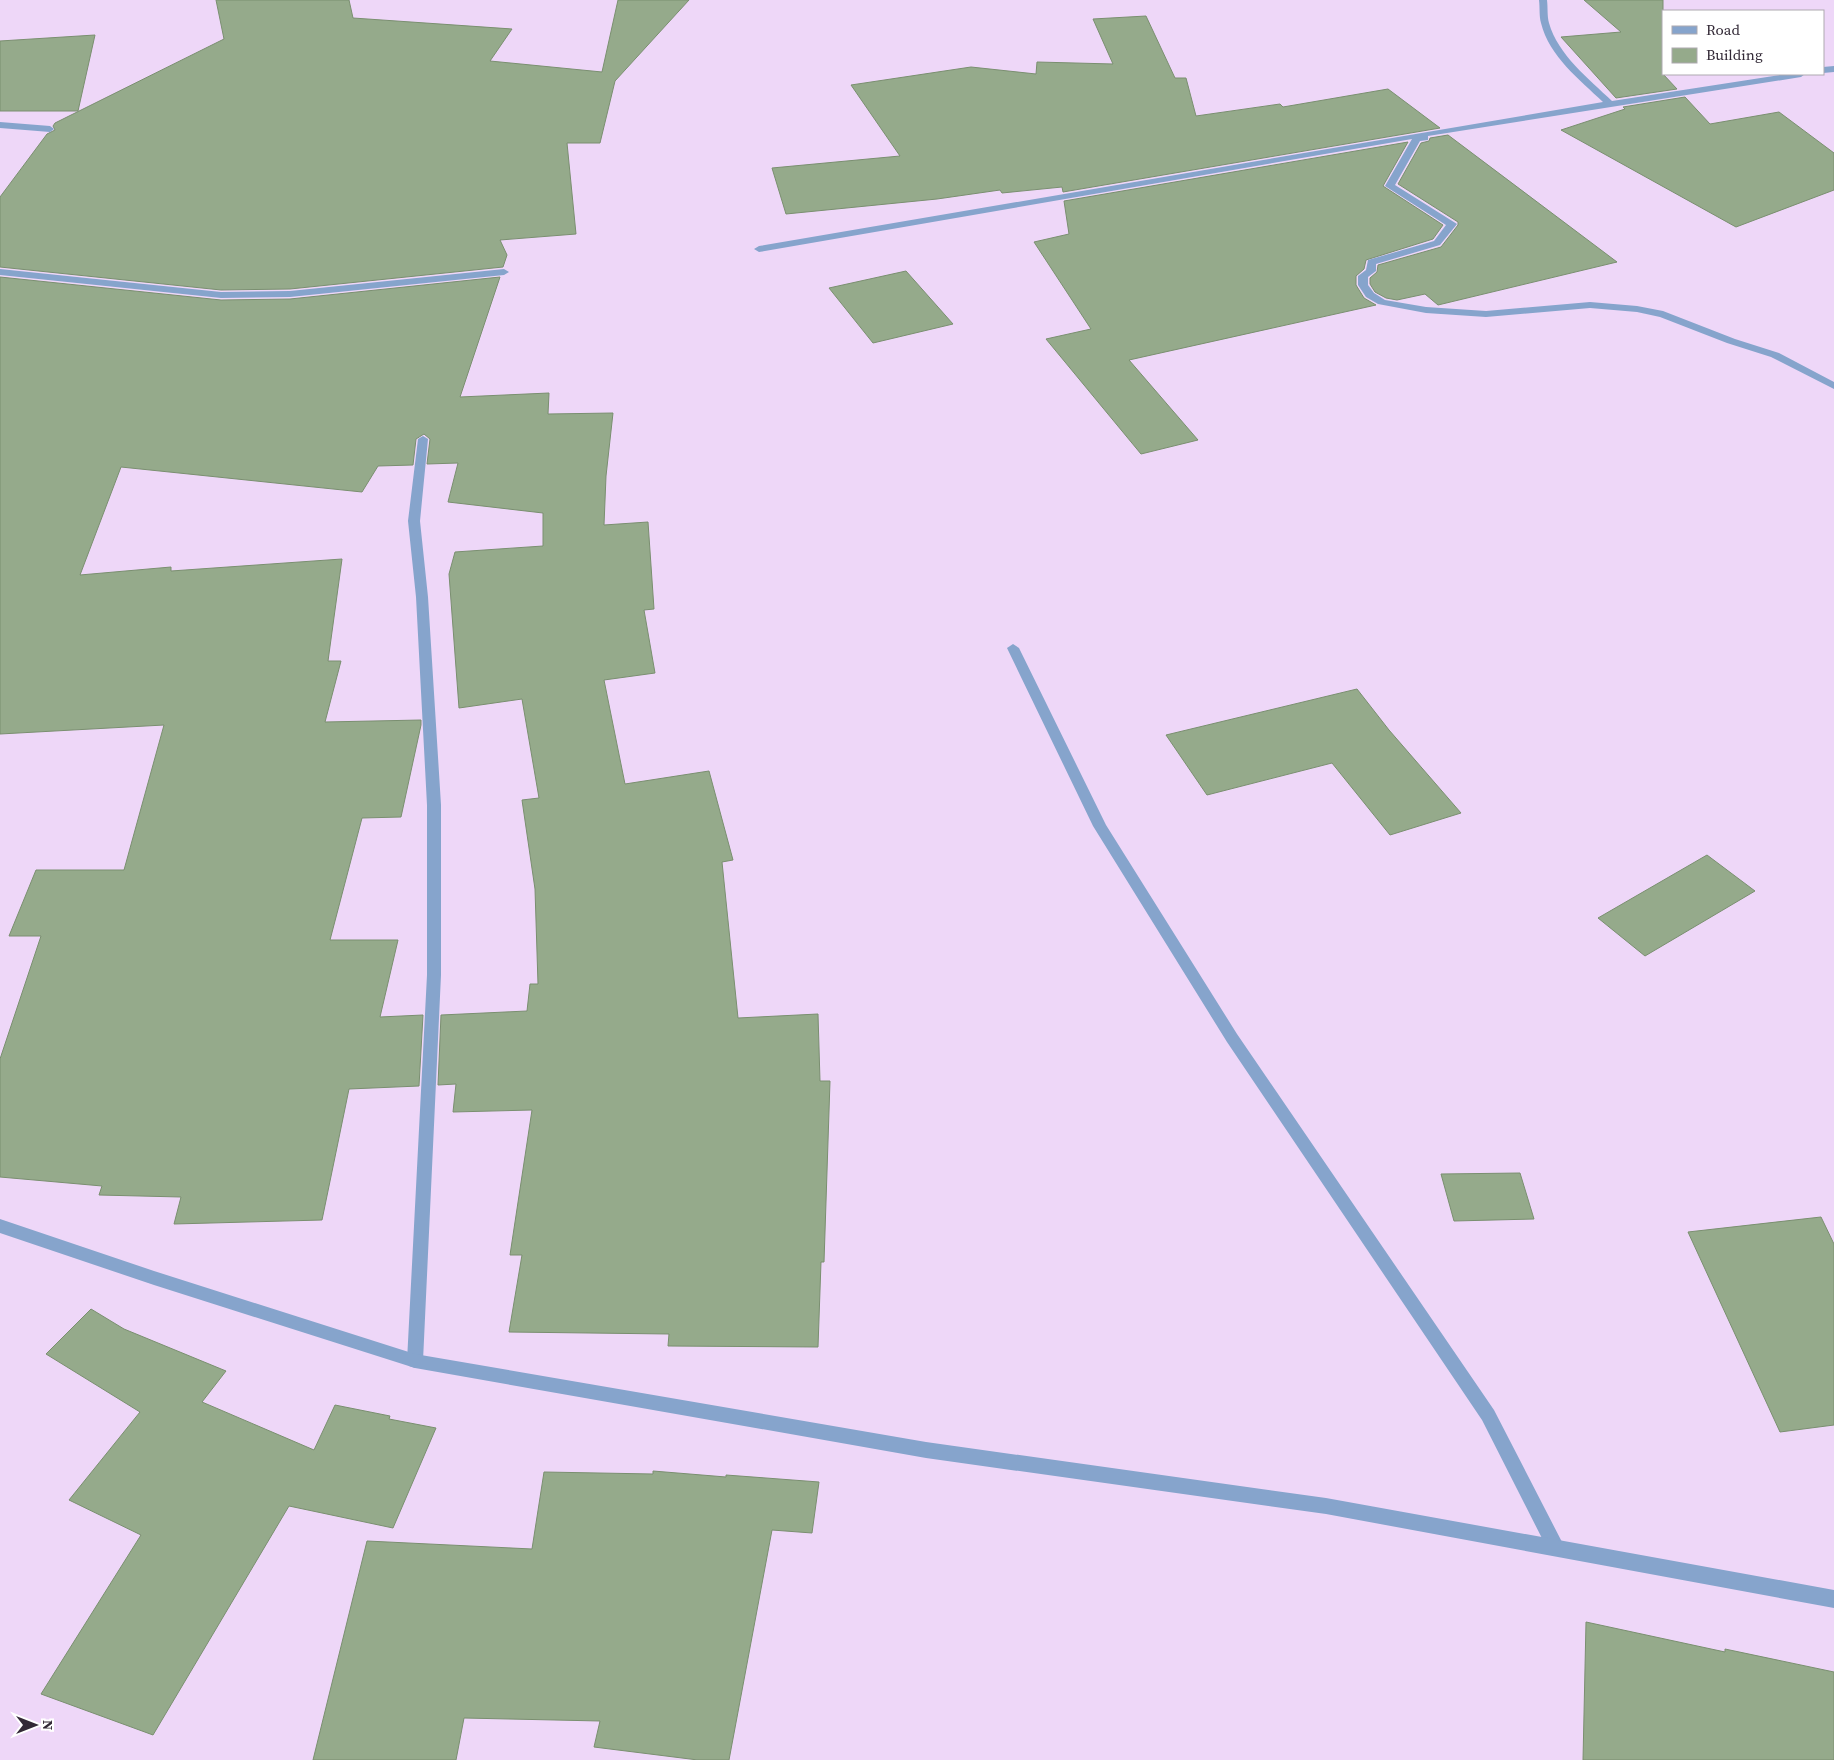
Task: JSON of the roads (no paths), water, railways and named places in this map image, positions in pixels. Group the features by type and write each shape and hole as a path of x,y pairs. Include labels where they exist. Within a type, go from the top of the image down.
{"street":[{"path":"1543,0 1545,23 1555,44 1572,67 1610,104"},
{"path":"759,249 1485,124 1795,75"},
{"path":"0,124 50,129"},
{"path":"1485,124 1475,136 1417,138 1390,186 1452,224 1438,243 1371,262 1371,270 1363,276 1363,285 1370,295 1382,302 1399,306 1477,314 1523,313 1590,305 1663,314 1731,342 1775,355 1834,386"},
{"path":"0,272 220,295 290,294 504,272"},
{"path":"415,1361 434,975 434,805 422,597 414,521 423,439"},
{"path":"1013,648 1100,826 1232,1038 1488,1415 1556,1548"},
{"path":"0,1226 154,1278 415,1361 926,1450 1326,1506 1834,1599"}]}
